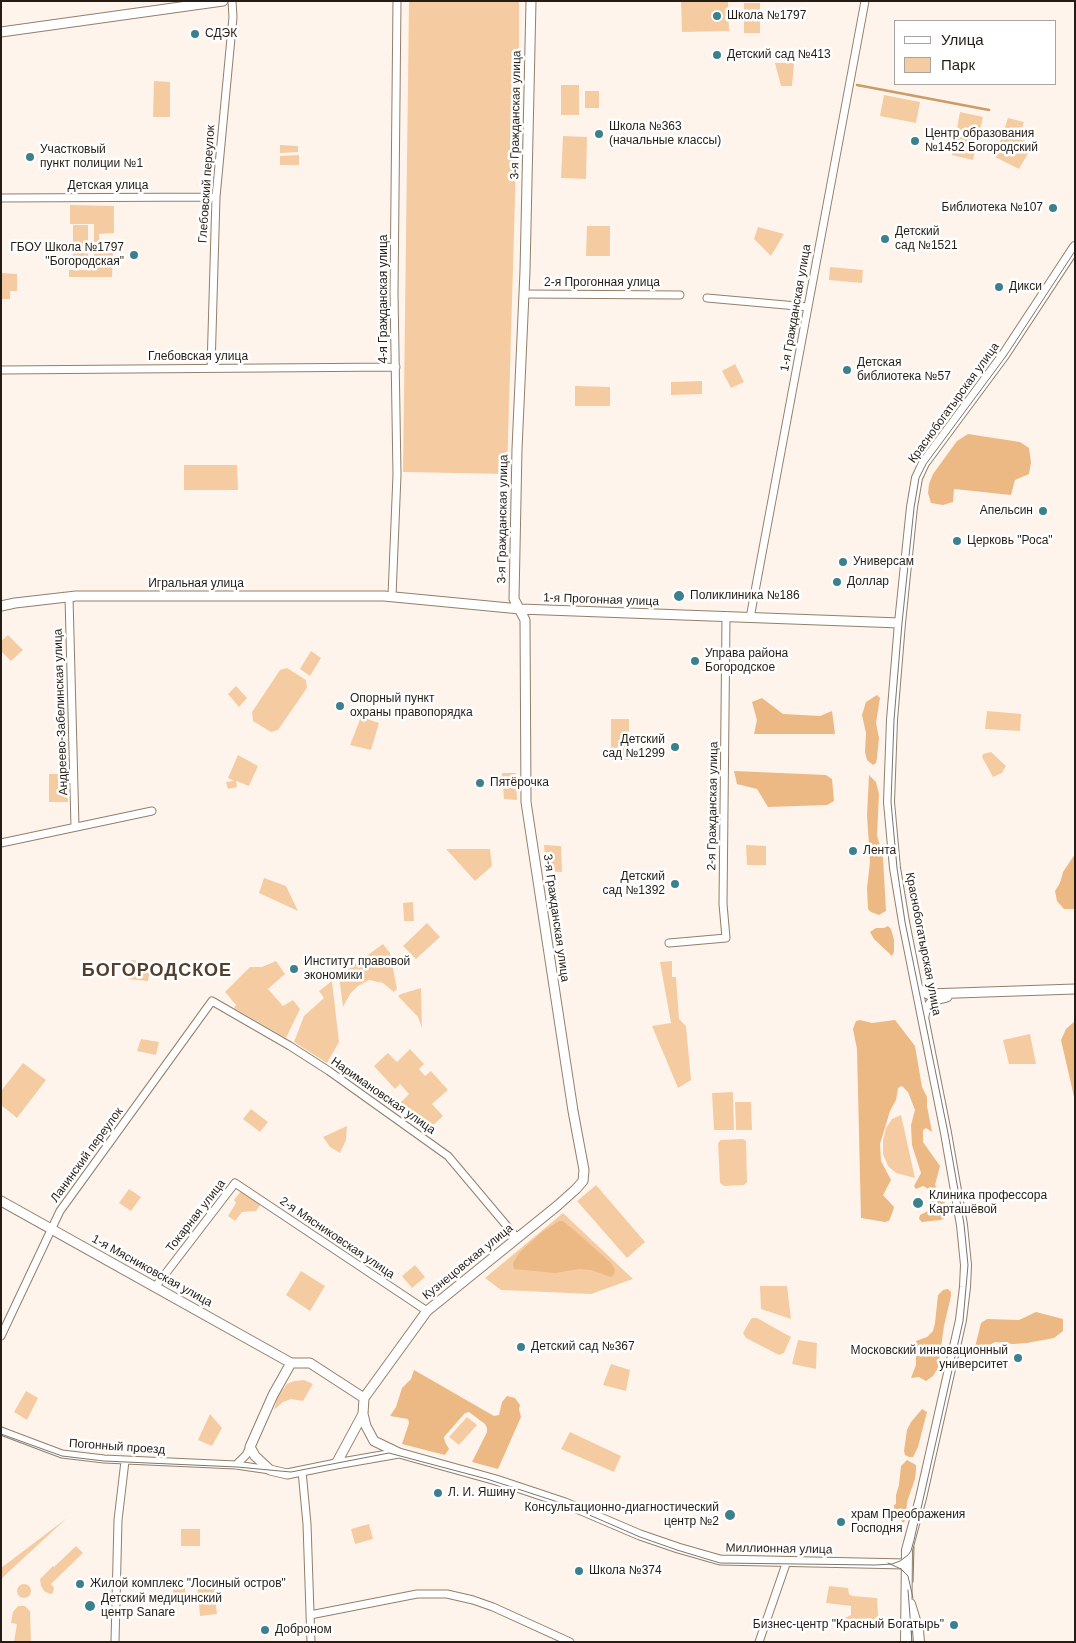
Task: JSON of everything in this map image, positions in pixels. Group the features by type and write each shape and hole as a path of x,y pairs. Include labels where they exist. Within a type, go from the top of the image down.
{"main road":[{"name":"Краснобогатырская улица","path":"906,1642 907,1550 921,1498 961,1320 966,1273 962,1222 895,868 889,802 891,737 912,507 917,478 924,463 1004,355 1075,247"},
{"name":"Краснобогатырская улица","path":"906,1596 918,1630 919,1642"}],"street":[{"path":"1,32 223,1"},
{"name":"Глебовский переулок","path":"211,368 216,197 233,17 232,1"},
{"name":"4-я Гражданская улица","path":"392,596 397,475 394,292 397,1"},
{"name":"3-я Гражданская улица","path":"531,1 514,599 526,620 526,802 584,1170 583,1181"},
{"name":"1-я Гражданская улица","path":"750,618 865,1"},
{"name":"Детская улица","path":"1,198 216,197"},
{"name":"2-я Прогонная улица","path":"524,294 680,295"},
{"path":"707,298 808,307"},
{"name":"Глебовская улица","path":"1,370 396,367"},
{"name":"Игральная улица","path":"1,606 69,596 392,596"},
{"name":"Андреево-Забелинская улица","path":"69,596 75,827"},
{"name":"1-я Прогонная улица","path":"392,596 520,609 900,623"},
{"name":"2-я Гражданская улица","path":"669,943 726,938 724,904 726,618"},
{"path":"1,843 152,811"},
{"path":"918,989 928,994 1075,989"},
{"path":"924,1016 930,1004 939,999 963,993"},
{"name":"Ланинский переулок","path":"1,1336 60,1211 212,1001"},
{"name":"Наримановская улица","path":"212,1001 329,1071 448,1156 517,1238"},
{"name":"Кузнецовская улица","path":"364,1398 427,1311 576,1189 583,1181"},
{"name":"Токарная улица","path":"156,1286 236,1183"},
{"name":"2-я Мясниковская улица","path":"236,1183 427,1311"},
{"name":"1-я Мясниковская улица","path":"1,1201 291,1363"},
{"path":"236,1465 246,1455 272,1395 291,1363 310,1363 364,1398"},
{"name":"Миллионная улица","path":"364,1398 363,1414 366,1426 374,1441 399,1453 481,1476 565,1503 640,1535 678,1548 720,1560 906,1564"},
{"path":"336,1464 363,1414"},
{"name":"Погонный проезд","path":"1,1432 62,1454 125,1460 236,1465 270,1470"},
{"path":"250,1447 255,1456 270,1470"},
{"name":"Миллионная улица","path":"270,1470 287,1474 399,1453"},
{"path":"115,1642 118,1520 125,1460"},
{"path":"302,1472 307,1524 311,1642"},
{"path":"759,1642 787,1561"},
{"path":"310,1615 417,1594 447,1594 493,1607 570,1642"}],"green space":[{"path":"409,1 519,1 519,61 507,474 403,472"},
{"path":"681,1 728,1 729,31 682,32"},
{"path":"744,3 760,3 760,33 744,33"},
{"path":"775,63 794,63 792,86 781,86"},
{"path":"154,81 170,82 170,117 153,117"},
{"path":"561,85 579,85 579,115 561,115"},
{"path":"585,91 599,91 599,108 585,108"},
{"path":"884,95 920,102 916,123 880,116"},
{"path":"960,112 983,117 973,160 952,155"},
{"path":"1008,118 1024,122 1019,138 1033,145 1019,169 995,157"},
{"path":"563,136 587,137 586,179 561,178"},
{"path":"280,145 298,146 298,152 280,153"},
{"path":"299,155 299,165 280,165 280,156"},
{"path":"70,205 114,206 114,233 99,234 99,253 113,253 112,277 69,277 69,270 94,270 94,224 70,224"},
{"path":"73,225 88,225 88,257 73,257"},
{"path":"587,226 610,226 610,256 586,256"},
{"path":"758,227 784,234 771,256 754,239"},
{"path":"830,267 863,270 862,283 829,280"},
{"path":"2,273 17,274 17,291 10,291 10,299 1,299"},
{"path":"735,364 744,382 731,388 722,371"},
{"path":"702,381 702,394 671,395 671,382"},
{"path":"575,386 610,387 610,406 575,406"},
{"path":"184,465 237,465 238,490 184,490"},
{"path":"8,635 23,650 11,661 1,651 1,641"},
{"path":"311,651 321,658 310,676 300,669"},
{"path":"287,668 306,680 307,688 278,730 271,732 253,721 252,712 280,670"},
{"path":"236,686 247,698 239,707 228,694"},
{"path":"987,711 1021,714 1020,731 985,729"},
{"path":"361,717 379,723 371,750 350,745"},
{"path":"611,719 629,719 629,760 611,760"},
{"path":"991,752 1006,766 1002,773 993,777 982,757 983,754"},
{"path":"238,755 258,766 249,786 236,781 237,787 228,789 226,782 234,781 228,778"},
{"path":"502,773 516,773 517,800 504,799"},
{"path":"49,774 67,774 68,802 49,802"},
{"path":"544,845 561,846 562,872 546,871"},
{"path":"746,845 766,846 766,865 747,865"},
{"path":"446,849 490,849 492,866 475,881"},
{"path":"264,878 286,886 298,911 259,893"},
{"path":"413,902 414,921 404,921 403,903"},
{"path":"427,923 440,937 416,959 403,946"},
{"path":"383,944 390,953 397,989 394,992 383,983 369,980 358,986 350,994 343,1007 339,976"},
{"path":"131,960 151,963 148,981 128,979"},
{"path":"276,961 285,974 268,989 283,1006 293,1000 300,1009 286,1038 234,1008 236,1005 225,992 250,967 262,967"},
{"path":"672,961 672,977 676,977 679,1019 686,1026 691,1080 678,1088 652,1026 671,1023 660,962"},
{"path":"332,981 339,1042 327,1063 294,1042 304,1016 324,998 319,991"},
{"path":"421,988 422,1028 418,1017 398,996"},
{"path":"1030,1034 1036,1064 1009,1064 1003,1040"},
{"path":"141,1039 159,1042 156,1055 137,1051"},
{"path":"410,1049 424,1064 419,1069 425,1076 431,1071 448,1090 432,1104 443,1116 429,1129 397,1106 409,1094 400,1084 395,1089 374,1066 388,1053 397,1062"},
{"path":"23,1063 46,1080 17,1118 1,1105 1,1091"},
{"path":"733,1092 734,1130 714,1130 712,1093"},
{"path":"735,1102 751,1102 752,1130 736,1130"},
{"path":"251,1109 268,1122 260,1132 243,1119"},
{"path":"901,1115 915,1178 896,1173 888,1166 883,1154 883,1140 886,1128 892,1119"},
{"path":"347,1126 346,1140 340,1153 330,1147 323,1137"},
{"path":"743,1139 746,1141 747,1182 744,1185 724,1186 720,1183 718,1143 721,1140"},
{"path":"596,1185 645,1242 627,1258 577,1201"},
{"path":"129,1189 141,1197 131,1211 119,1203"},
{"path":"241,1191 261,1204 256,1211 242,1212 235,1221 228,1216 236,1203 234,1200"},
{"path":"563,1213 633,1279 591,1294 501,1290 485,1278"},
{"path":"415,1265 425,1277 412,1288 402,1276"},
{"path":"301,1271 325,1286 310,1311 286,1295"},
{"path":"760,1286 787,1286 791,1319 761,1309"},
{"path":"753,1318 757,1318 791,1337 784,1353 779,1355 746,1338 743,1333"},
{"path":"798,1340 817,1343 816,1369 792,1364"},
{"path":"611,1364 630,1370 626,1391 603,1385"},
{"path":"304,1380 313,1384 303,1401 291,1399 283,1402 274,1410 278,1396 287,1384"},
{"path":"26,1391 38,1398 27,1420 14,1412"},
{"path":"210,1414 222,1428 212,1446 198,1440"},
{"path":"467,1417 477,1425 459,1445 449,1437"},
{"path":"570,1432 621,1456 614,1472 561,1449"},
{"path":"67,1518 1,1579 1,1568"},
{"path":"369,1524 373,1539 355,1544 351,1529"},
{"path":"181,1529 200,1529 200,1546 181,1546"},
{"path":"76,1546 83,1553 51,1584 54,1588 53,1593 50,1594 44,1591 40,1579"},
{"path":"213,1578 217,1614 200,1616 197,1580"},
{"path":"184,1582 186,1596 174,1598 172,1583"},
{"path":"21,1584 27,1584 31,1591 27,1598 21,1598 17,1594 17,1588"},
{"path":"829,1586 848,1588 849,1594 852,1596 877,1598 879,1630 854,1630 854,1626 845,1625 845,1618 851,1615 851,1606 826,1603"},
{"path":"18,1606 25,1606 30,1611 31,1642 14,1642 17,1624 11,1623 13,1612"}],"shaded area":[{"path":"968,434 1020,442 1029,448 1031,462 1029,474 1015,480 1011,495 954,489 953,502 943,505 931,503 928,493 933,474 957,441"},
{"path":"877,695 880,698 876,723 879,738 876,763 873,765 867,760 865,752 866,733 862,715 866,702"},
{"path":"762,698 783,714 820,716 832,711 835,734 754,734 757,720 752,702"},
{"path":"734,771 826,775 832,779 834,801 827,805 768,807 757,789 737,784"},
{"path":"869,775 876,782 879,794 877,835 883,858 886,911 879,915 868,909 867,888 870,862 867,815"},
{"path":"1075,854 1075,909 1064,909 1057,901 1055,891 1060,883 1063,872"},
{"path":"888,926 891,929 894,940 892,956 874,939 870,932 876,928"},
{"path":"895,1020 915,1046 922,1087 927,1097 932,1132 926,1128 923,1130 923,1142 940,1166 935,1185 944,1198 946,1211 944,1219 922,1222 919,1219 920,1215 930,1210 932,1198 927,1188 923,1186 916,1189 914,1186 921,1173 912,1145 911,1125 915,1110 908,1092 902,1086 898,1088 896,1100 890,1111 880,1144 881,1161 891,1180 883,1195 894,1207 893,1211 889,1221 885,1222 861,1218 857,1049 853,1029 856,1021 872,1023"},
{"path":"1075,1021 1075,1101 1061,1040 1066,1029"},
{"path":"559,1221 563,1221 611,1263 615,1270 611,1277 591,1270 579,1269 555,1273 514,1269 513,1263 520,1252 542,1232"},
{"path":"948,1289 951,1292 951,1296 944,1326 938,1368 933,1376 926,1381 919,1377 911,1378 916,1365 916,1341 927,1337 933,1331 938,1295 943,1290"},
{"path":"1036,1312 1063,1319 1063,1331 1054,1338 1013,1344 995,1342 974,1351 981,1323 987,1319 1019,1320"},
{"path":"414,1370 494,1416 499,1415 502,1402 507,1396 515,1398 520,1405 521,1417 498,1469 472,1462 487,1432 487,1428 485,1424 469,1412 465,1413 444,1437 449,1449 445,1455 402,1444 409,1423 408,1419 390,1416 396,1407 402,1388 411,1379"},
{"path":"922,1409 927,1412 918,1447 913,1457 909,1457 905,1455 904,1451 907,1430"},
{"path":"907,1460 916,1465 916,1470 907,1502 906,1519 903,1523 894,1511 894,1505 896,1504 901,1466"}],"waterway":[{"path":"857,85 989,110"}],"tram line":[{"path":"1,1434 62,1456 104,1461 237,1467 291,1472 389,1453 487,1479 564,1504 640,1537 720,1563 875,1565 892,1564 908,1555 914,1540 963,1321 968,1265 964,1224 948,1133 905,922 897,868 891,802 894,720 914,508 919,478 926,464 1006,356 1075,251"},
{"path":"913,1582 914,1547"},
{"path":"888,1563 901,1569 908,1576 913,1598"},
{"path":"908,1590 912,1642"}],"place":[{"name":"Школа №1797","path":"717,16"},
{"name":"СДЭК","path":"195,34"},
{"name":"Детский сад №413","path":"717,55"},
{"name":"Школа №363 (начальные классы)","path":"599,134"},
{"name":"Центр образования №1452 Богородский","path":"915,141"},
{"name":"Участковый пункт полиции №1","path":"30,157"},
{"name":"Библиотека №107","path":"1053,208"},
{"name":"Детский сад №1521","path":"885,239"},
{"name":"ГБОУ Школа №1797 \"Богородская\"","path":"134,255"},
{"name":"Дикси","path":"999,287"},
{"name":"Детская библиотека №57","path":"847,370"},
{"name":"Апельсин","path":"1043,511"},
{"name":"Церковь \"Роса\"","path":"957,541"},
{"name":"Универсам","path":"843,562"},
{"name":"Доллар","path":"837,582"},
{"name":"Поликлиника №186","path":"679,596"},
{"name":"Управа района Богородское","path":"695,661"},
{"name":"Опорный пункт охраны правопорядка","path":"340,706"},
{"name":"Детский сад №1299","path":"675,747"},
{"name":"Пятёрочка","path":"480,783"},
{"name":"Лента","path":"853,851"},
{"name":"Детский сад №1392","path":"675,884"},
{"name":"Институт правовой экономики","path":"294,969"},
{"name":"Клиника профессора Карташёвой","path":"918,1203"},
{"name":"Детский сад №367","path":"521,1347"},
{"name":"Московский инновационный университет","path":"1018,1358"},
{"name":"Л. И. Яшину","path":"438,1493"},
{"name":"Консультационно-диагностический центр №2","path":"730,1515"},
{"name":"храм Преображения Господня","path":"841,1522"},
{"name":"Школа №374","path":"579,1571"},
{"name":"Жилой комплекс \"Лосиный остров\"","path":"80,1584"},
{"name":"Детский медицинский центр Sanare","path":"90,1606"},
{"name":"Бизнес-центр \"Красный Богатырь\"","path":"954,1625"},
{"name":"Доброном","path":"265,1630"}],"district":[{"name":"БОГОРОДСКОЕ","path":"157,971"}]}
